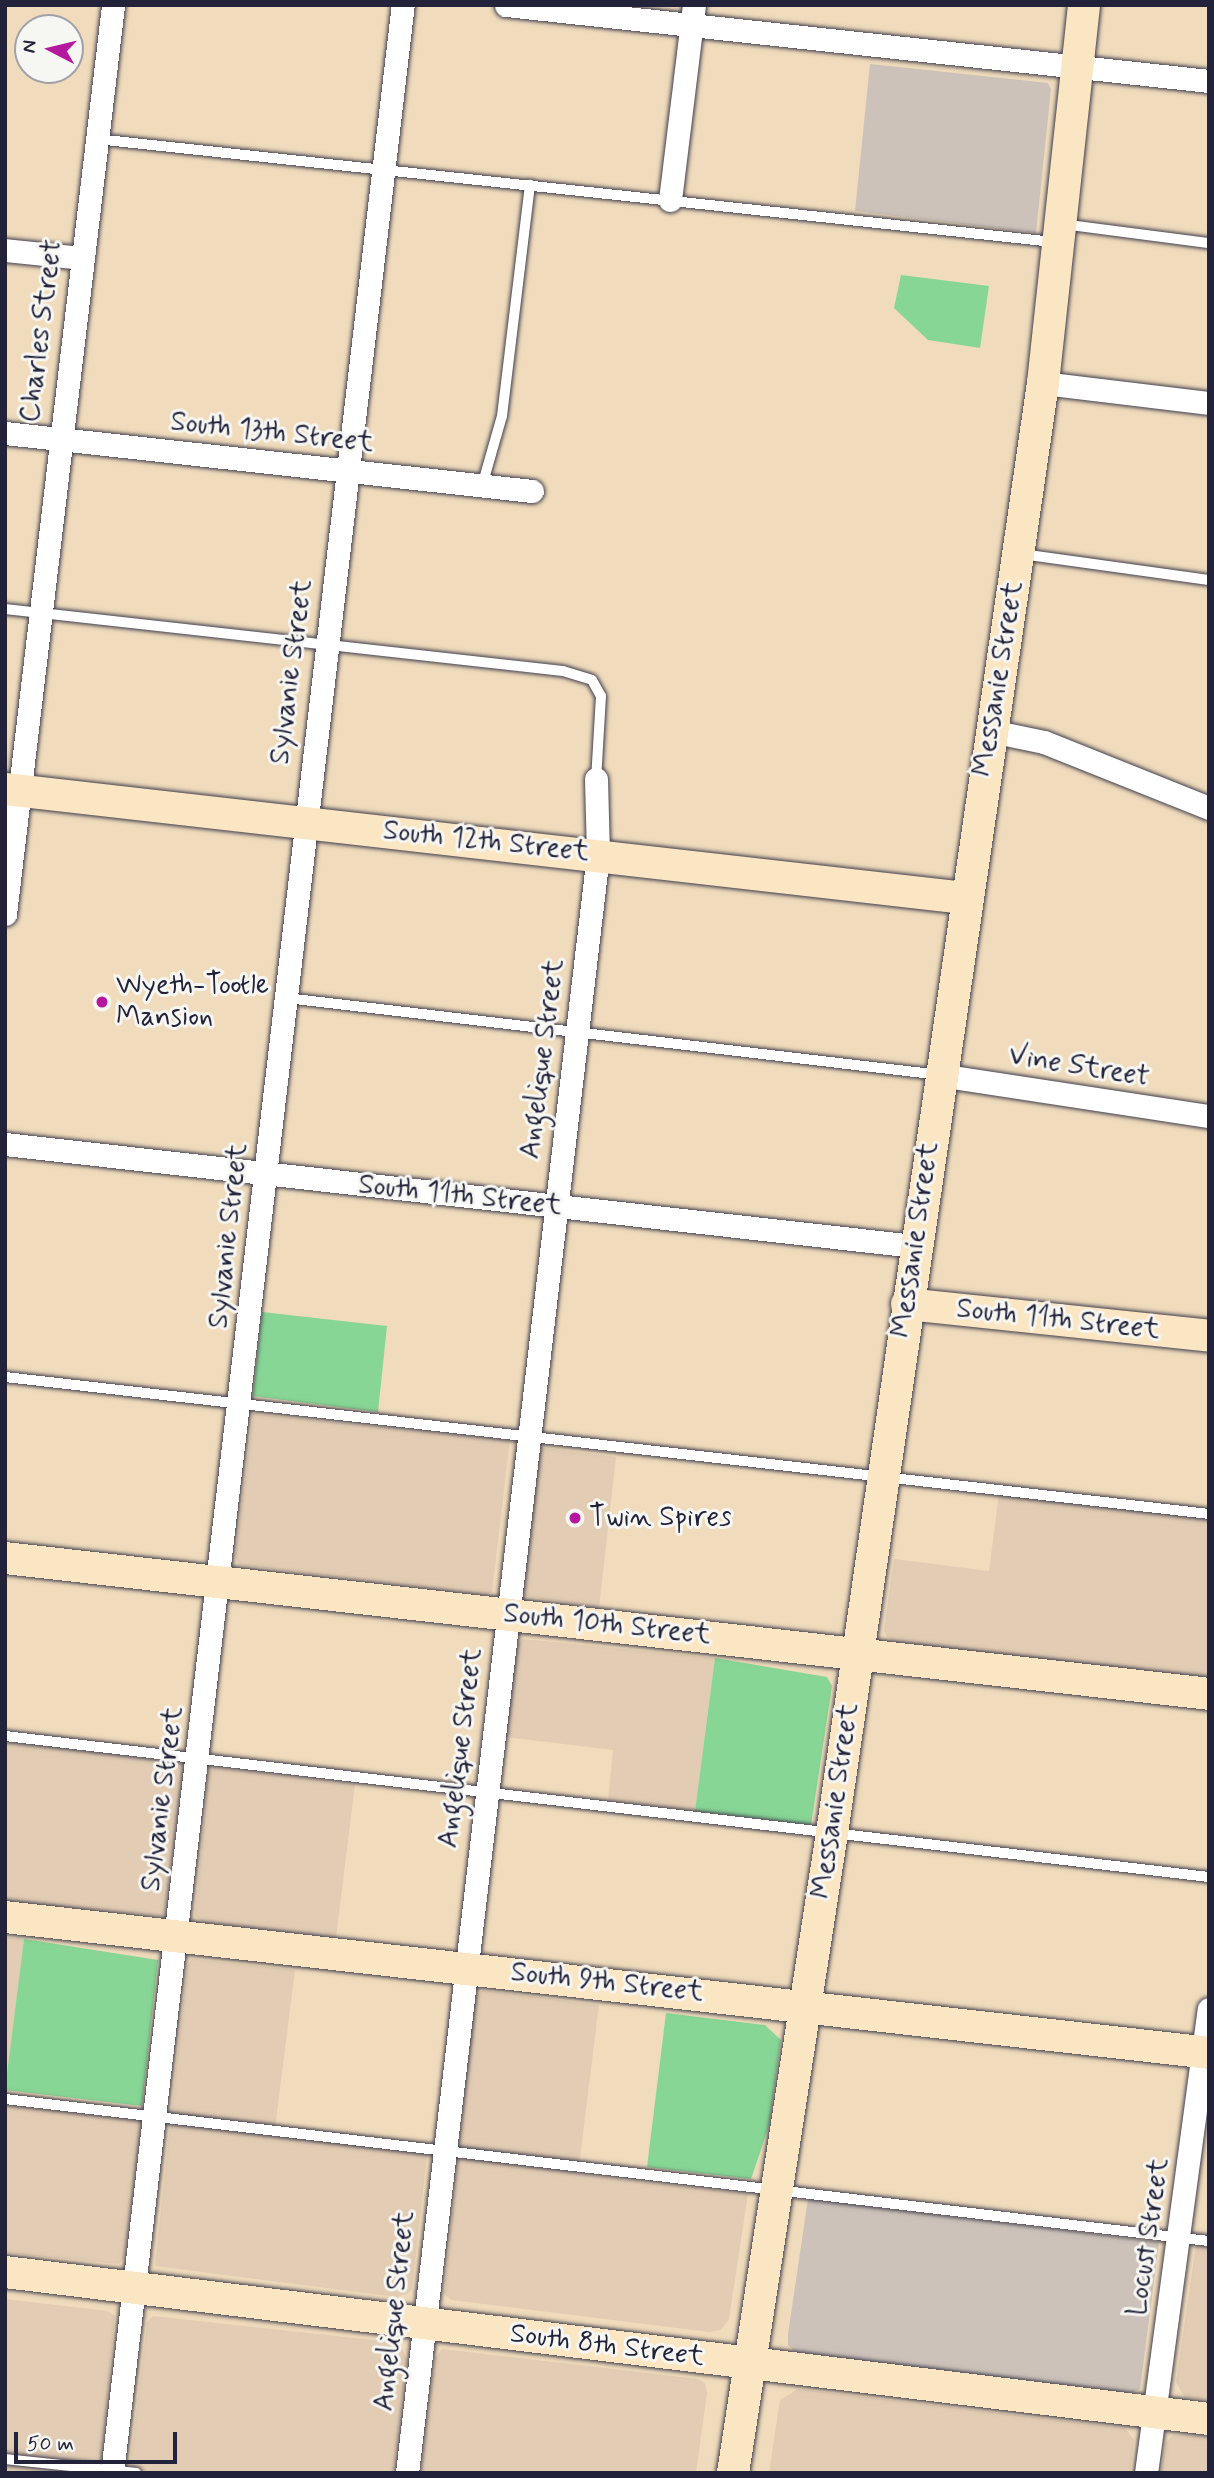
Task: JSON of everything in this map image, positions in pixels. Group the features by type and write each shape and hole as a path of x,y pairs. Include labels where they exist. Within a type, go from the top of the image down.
{"street":[{"name":"Charles Street","path":"5,914 12,790 38,613 113,5"},
{"name":"Sylvanie Street","path":"112,2471 240,1403 325,643 403,5"},
{"path":"506,5 693,16 1209,81"},
{"name":"Messanie Street","path":"733,2473 807,2005 965,898 1018,553 1042,383 1084,5"},
{"path":"670,200 693,16"},
{"path":"5,250 82,258"},
{"path":"1042,383 1209,403"},
{"name":"South 13th Street","path":"5,433 532,491"},
{"path":"991,731 1044,742 1209,808"},
{"name":"Angelique Street","path":"407,2473 598,855 596,779"},
{"name":"South 12th Street","path":"12,790 965,898"},
{"name":"Vine Street","path":"940,1075 1209,1116"},
{"name":"South 11th Street","path":"5,1144 915,1246"},
{"name":"South 11th Street","path":"907,1304 1209,1336"},
{"name":"South 10th Street","path":"5,1558 1209,1694"},
{"name":"South 9th Street","path":"5,1917 465,1966 1206,2053"},
{"name":"Locust Street","path":"1146,2473 1206,2053 1209,2009"},
{"name":"South 8th Street","path":"5,2272 1209,2419"}],"lane":[{"path":"96,139 670,200 1209,243"},
{"path":"482,486 502,416 530,185"},
{"path":"1018,553 1209,580"},
{"path":"5,609 563,671 592,680 601,696 596,779"},
{"path":"286,998 576,1035 940,1075"},
{"path":"5,1377 1209,1514"},
{"path":"5,1736 1209,1877"},
{"path":"5,2099 1209,2241"},
{"path":"5,2459 136,2473"}],"shaded area":[{"path":"870,64 1048,83 1051,89 1036,233 855,211"},
{"path":"253,1414 510,1440 492,1592 486,1595 239,1565 235,1557"},
{"path":"538,1447 616,1457 599,1608 524,1596"},
{"path":"999,1494 1209,1519 1209,1679 897,1642 887,1637 884,1630 894,1559 989,1571"},
{"path":"522,1639 715,1658 695,1811 608,1800 613,1750 506,1737 517,1645"},
{"path":"5,1742 184,1763 164,1916 5,1902"},
{"path":"209,1767 355,1784 336,1938 204,1922 195,1916"},
{"path":"5,1937 24,1939 5,2092"},
{"path":"192,1959 295,1970 274,2136 427,2154 412,2289 407,2294 397,2297 155,2266 187,1966"},
{"path":"483,1990 599,2005 578,2174 748,2194 729,2319 721,2330 709,2332 451,2300 444,2294 475,1997"},
{"path":"5,2105 141,2121 125,2256 119,2264 5,2253"},
{"path":"808,2199 1159,2242 1140,2389 1132,2393 795,2352 788,2345 788,2334"},
{"path":"1196,2245 1209,2247 1209,2400 1185,2398 1176,2382"},
{"path":"5,2299 108,2311 115,2316 100,2473 5,2473"},
{"path":"153,2316 399,2343 407,2359 393,2473 129,2473 147,2322"},
{"path":"442,2349 698,2379 705,2383 707,2393 696,2473 421,2473 435,2358"},
{"path":"798,2389 1125,2428 1134,2440 1130,2473 769,2473 780,2400"},
{"path":"1187,2434 1209,2437 1209,2473 1161,2473 1166,2442 1172,2436"}],"green space":[{"path":"901,275 989,286 980,348 928,340 894,308"},
{"path":"262,1312 387,1326 378,1412 253,1396"},
{"path":"715,1658 827,1677 832,1686 811,1825 695,1811"},
{"path":"24,1939 158,1960 142,2106 5,2090"},
{"path":"666,2013 765,2025 781,2040 769,2126 751,2179 647,2167"}],"place":[{"name":"Wyeth-Tootle Mansion","path":"102,1002"},
{"name":"Twin Spires","path":"575,1518"}]}
